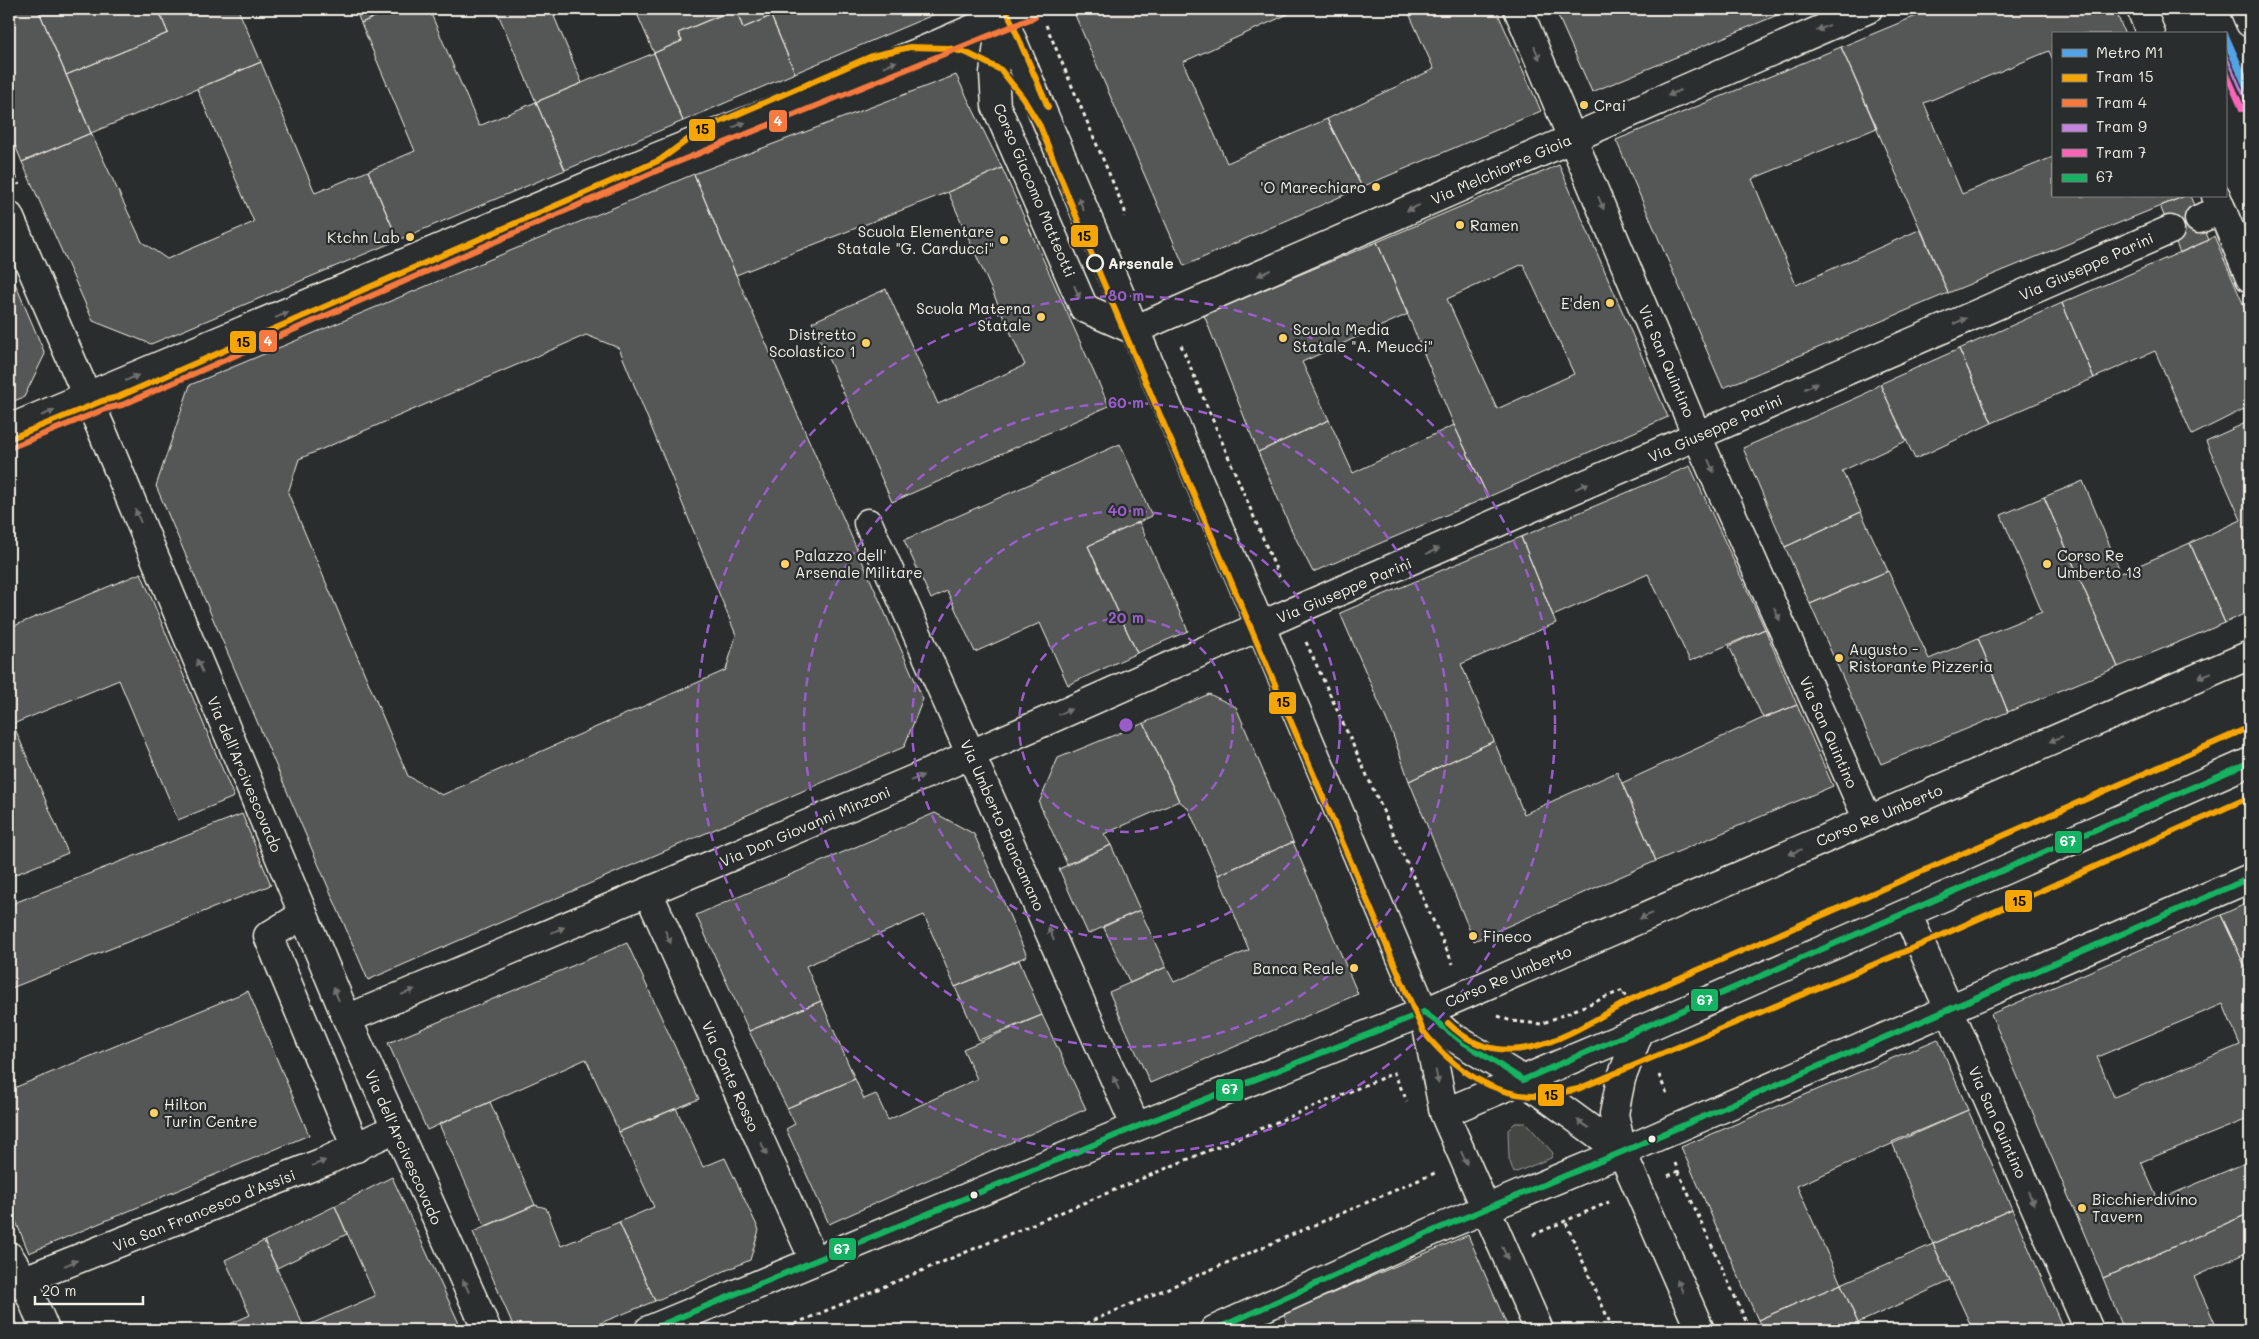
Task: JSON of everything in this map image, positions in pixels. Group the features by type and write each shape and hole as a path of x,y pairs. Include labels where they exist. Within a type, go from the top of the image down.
{"street":[{"name":"Via San Quintino","path":"1518,9 1698,436 1868,820"},
{"name":"Via Melchiorre Gioia","path":"1134,330 1868,9"},
{"path":"2141,9 2150,32"},
{"path":"2244,9 2250,23"},
{"path":"9,429 648,161 1016,12 1134,330 1424,1012 1444,1113 1539,1330"},
{"name":"Corso Giacomo Matteotti","path":"1016,12 994,73 996,106 1084,308 1134,330"},
{"path":"2213,208 2250,278"},
{"name":"Via dell'Arcivescovado","path":"9,216 88,397 347,1019 487,1330"},
{"name":"Via Giuseppe Parini","path":"1260,626 2170,230"},
{"name":"Via Umberto Biancamano","path":"868,523 1136,1127"},
{"name":"Via Don Giovanni Minzoni","path":"347,1019 931,772 1260,626"},
{"name":"Corso Re Umberto","path":"649,1330 1136,1127 1424,1012 2250,655"},
{"path":"1444,1113 1640,1030 2250,762"},
{"path":"1214,1330 1251,1323 1486,1209 1622,1152 2250,878"},
{"name":"Via Conte Rosso","path":"648,892 814,1260"},
{"name":"Via San Quintino","path":"1907,913 2089,1330"},
{"path":"303,915 268,936 356,1148"},
{"path":"1424,1012 1448,1034 1471,1050 1523,1080 1622,1152"},
{"path":"1640,1030 1621,1079 1614,1114 1622,1152 1700,1330"},
{"name":"Via San Francesco d'Assisi","path":"16,1283 356,1148 396,1128"},
{"path":"9,1256 16,1283 45,1330"}],"path":[{"path":"1016,12 1125,211 1123,220"},
{"path":"1169,315 1294,611 1450,960"},
{"path":"780,1330 1394,1073 1410,1108"},
{"path":"1070,1330 1436,1173 1433,1165"},
{"path":"1678,1171 1750,1330"},
{"path":"1566,1222 1613,1330"}],"shaded area":[{"path":"1515,1123 1526,1123 1553,1153 1551,1158 1514,1173 1509,1159 1508,1130"}],"building":[{"path":"9,9 38,9 91,133 22,162 9,131"},
{"path":"38,9 158,9 168,33 66,75"},
{"path":"158,9 238,9 261,62 91,133 66,75 168,33"},
{"path":"355,9 393,9 361,23"},
{"path":"393,9 429,9 479,126 536,102 565,170 398,240 368,171 415,151 361,23"},
{"path":"496,9 551,9 582,83 536,102"},
{"path":"635,9 723,9 725,13 678,33 682,41 654,53"},
{"path":"736,9 768,9 771,16 743,28"},
{"path":"736,9 743,28 771,16 795,73 683,121 654,53 682,41 678,33"},
{"path":"768,9 947,9 795,73"},
{"path":"1090,9 1284,9 1286,15 1183,62 1227,163 1327,119 1362,187 1184,266 1075,15"},
{"path":"1284,9 1300,9 1286,15"},
{"path":"1407,9 1496,9 1541,111 1362,187 1327,119 1434,69"},
{"path":"1555,9 1792,9 1592,92"},
{"path":"1933,9 2115,9 2124,32 2052,32 2052,58 2049,51 1924,103 1962,194 2052,157 2052,198 2180,198 1948,293 1841,47"},
{"path":"1841,47 1877,128 1752,179 1796,285 1921,229 1948,293 1723,388 1616,140"},
{"path":"654,53 683,121 565,170 536,102"},
{"path":"261,62 315,193 368,171 398,240 151,344 93,321 22,162 91,133 142,242 167,259 254,222 197,89"},
{"path":"956,75 1002,168 948,192 736,275 694,174"},
{"path":"1559,165 1668,417 1488,497 1454,425 1377,242","holes":["1523,264 1574,374 1497,409 1447,299"]},
{"name":"Distretto Scolastico 1","path":"1002,168 1109,406 892,502 812,322 886,289 938,404 1025,365 948,192"},
{"name":"Palazzo dell' Arsenale Militare","path":"694,174 736,275 923,699 904,747 368,980 156,486 190,385","holes":["586,335 619,348 736,635 726,670 442,795 408,776 288,493 299,459"]},
{"path":"2180,198 2191,198 2209,240 2180,253 2160,206"},
{"path":"2214,236 2250,320 2250,406 2192,435 2155,351 2094,378 2062,303 2209,240"},
{"name":"Scuola Media Statale \"A. Meucci\"","path":"1377,242 1408,314 1302,362 1329,420 1258,452 1204,315"},
{"path":"9,269 45,354 24,397 9,403"},
{"path":"2062,303 2094,378 1992,423 1959,349"},
{"path":"1959,349 1992,423 1915,459 1880,384"},
{"path":"1880,384 1906,441 1842,471 1861,512 1785,547 1743,448 1863,395"},
{"path":"1329,420 1353,473 1454,425 1488,497 1313,572 1291,529 1258,452"},
{"path":"2250,421 2250,611 2225,623 2190,543 2241,520 2206,441"},
{"path":"1120,444 1152,516 1088,546 1137,653 1068,685 1040,623 975,652 947,591 931,599 904,540"},
{"path":"1690,466 1765,629 1690,661 1648,574 1553,616 1521,537"},
{"path":"2083,481 2121,573 2190,543 2225,623 2118,667 2044,497"},
{"name":"Corso Re Umberto 13","path":"2044,497 2118,667 2008,712 1978,638 2042,612 2001,515"},
{"path":"1861,512 1888,571 1810,604 1785,547"},
{"path":"1139,522 1188,631 1137,653 1088,546"},
{"path":"1521,537 1556,623 1461,664 1494,741 1409,781 1393,735 1340,613"},
{"path":"1888,571 1929,659 1978,638 2008,712 1881,764 1810,604"},
{"path":"141,573 234,797 178,820 119,680 13,724 68,853 9,877 9,628"},
{"path":"1765,629 1797,705 1763,718 1729,646"},
{"path":"1209,694 1236,707 1293,842 1218,875 1188,808 1179,801 1144,723"},
{"path":"1797,705 1833,786 1656,861 1622,783 1763,718"},
{"path":"1144,723 1179,801 1104,834 1111,845 1067,864 1039,803 1058,758"},
{"path":"1494,741 1524,814 1617,772 1656,861 1474,941 1409,781"},
{"path":"935,813 974,834 1027,956 955,987 924,915 806,966 821,1001 749,1031 696,915"},
{"path":"242,814 271,885 9,989 9,905"},
{"path":"1293,842 1358,994 1150,1083 1109,992 1166,967 1174,982 1249,950 1218,875"},
{"path":"1111,845 1140,910 1088,934 1059,869"},
{"path":"2250,902 2250,977 2221,915"},
{"path":"1140,910 1166,967 1130,983 1103,926"},
{"path":"2221,915 2250,977 2250,1118 2141,1162 2158,1200 2250,1161 2250,1213 2103,1278 1991,1014","holes":["2223,1004 2240,1045 2114,1097 2097,1057"]},
{"path":"627,943 699,1099 619,1132 586,1059 427,1130 388,1043"},
{"path":"1019,960 1042,1015 979,1040 955,987"},
{"name":"Hilton Turin Centre","path":"248,991 309,1135 29,1253 9,1205 9,1090"},
{"path":"821,1001 855,1079 787,1108 749,1031"},
{"path":"1042,1015 1086,1109 829,1224 786,1129 795,1124 787,1108 855,1079 864,1099 876,1094 888,1120 977,1079 963,1049"},
{"path":"1938,1039 1968,1110 1797,1186 1841,1284 1758,1320 1681,1147"},
{"path":"490,1102 535,1205 485,1226 439,1124"},
{"path":"676,1108 703,1167 725,1158 759,1230 750,1260 655,1301 619,1222 654,1207 619,1132"},
{"path":"1968,1110 2012,1209 1933,1244 1892,1142"},
{"path":"392,1177 462,1330 297,1330 375,1296 335,1206"},
{"path":"535,1205 546,1208 561,1246 619,1222 655,1301 583,1330 515,1330 473,1232"},
{"path":"335,1206 347,1234 277,1268 264,1241"},
{"path":"2012,1209 2062,1326 2052,1330 1973,1330 1933,1244"},
{"path":"2250,1213 2250,1251 2194,1277 2218,1330 2124,1330 2103,1278"},
{"path":"1468,1235 1509,1330 1290,1330 1284,1314"},
{"path":"264,1241 304,1327 297,1330 216,1330 250,1315 225,1260"},
{"path":"1933,1244 1950,1281 1858,1323 1841,1284"},
{"path":"1841,1284 1861,1330 1763,1330 1758,1320"},
{"path":"9,1308 19,1330 9,1330"}],"metro line":[{"name":"M1","path":"2226,38 2250,93"}],"tram line":[{"name":"15","path":"1006,9 1048,107"},
{"name":"4","path":"12,447 105,409 122,405 663,168 1035,17"},
{"name":"15","path":"9,439 102,401 118,397 660,160 701,130 872,56 910,47 948,48 967,53 1001,70 1023,98 1040,126 1095,263 1423,1031 1447,1057 1461,1069 1476,1078 1492,1087 1526,1096 1544,1096 1578,1089 1920,945 2250,797"},
{"name":"9","path":"2226,50 2250,106"},
{"name":"7","path":"2226,72 2242,109"},
{"name":"15","path":"1448,1023 1471,1040 1494,1048 1517,1050 1541,1045 1588,1024 1632,999 2250,727"}],"transit line":[{"name":"67","path":"1523,1080 2250,762"},
{"name":"67","path":"1214,1330 1435,1230 1622,1152 2250,878"},
{"name":"67","path":"1424,1012 1460,1040 1523,1080"},
{"name":"67","path":"649,1330 1136,1127 1424,1012"}],"place":[{"name":"Crai","path":"1584,105"},
{"name":"'O Marechiaro","path":"1376,187"},
{"name":"Ramen","path":"1460,225"},
{"name":"Ktchn Lab","path":"410,237"},
{"name":"Scuola Elementare Statale \"G. Carducci\"","path":"1004,240"},
{"name":"Arsenale","path":"1095,263"},
{"name":"E'den","path":"1610,303"},
{"name":"Scuola Materna Statale","path":"1041,317"},
{"name":"Scuola Media Statale \"A. Meucci\"","path":"1283,338"},
{"name":"Distretto Scolastico 1","path":"866,343"},
{"name":"Palazzo dell' Arsenale Militare","path":"785,564"},
{"name":"Corso Re Umberto 13","path":"2047,564"},
{"name":"Augusto - Ristorante Pizzeria","path":"1839,658"},
{"name":"Fineco","path":"1473,936"},
{"name":"Banca Reale","path":"1354,968"},
{"name":"Hilton Turin Centre","path":"154,1113"},
{"name":"Bicchierdivino Tavern","path":"2082,1208"}]}
